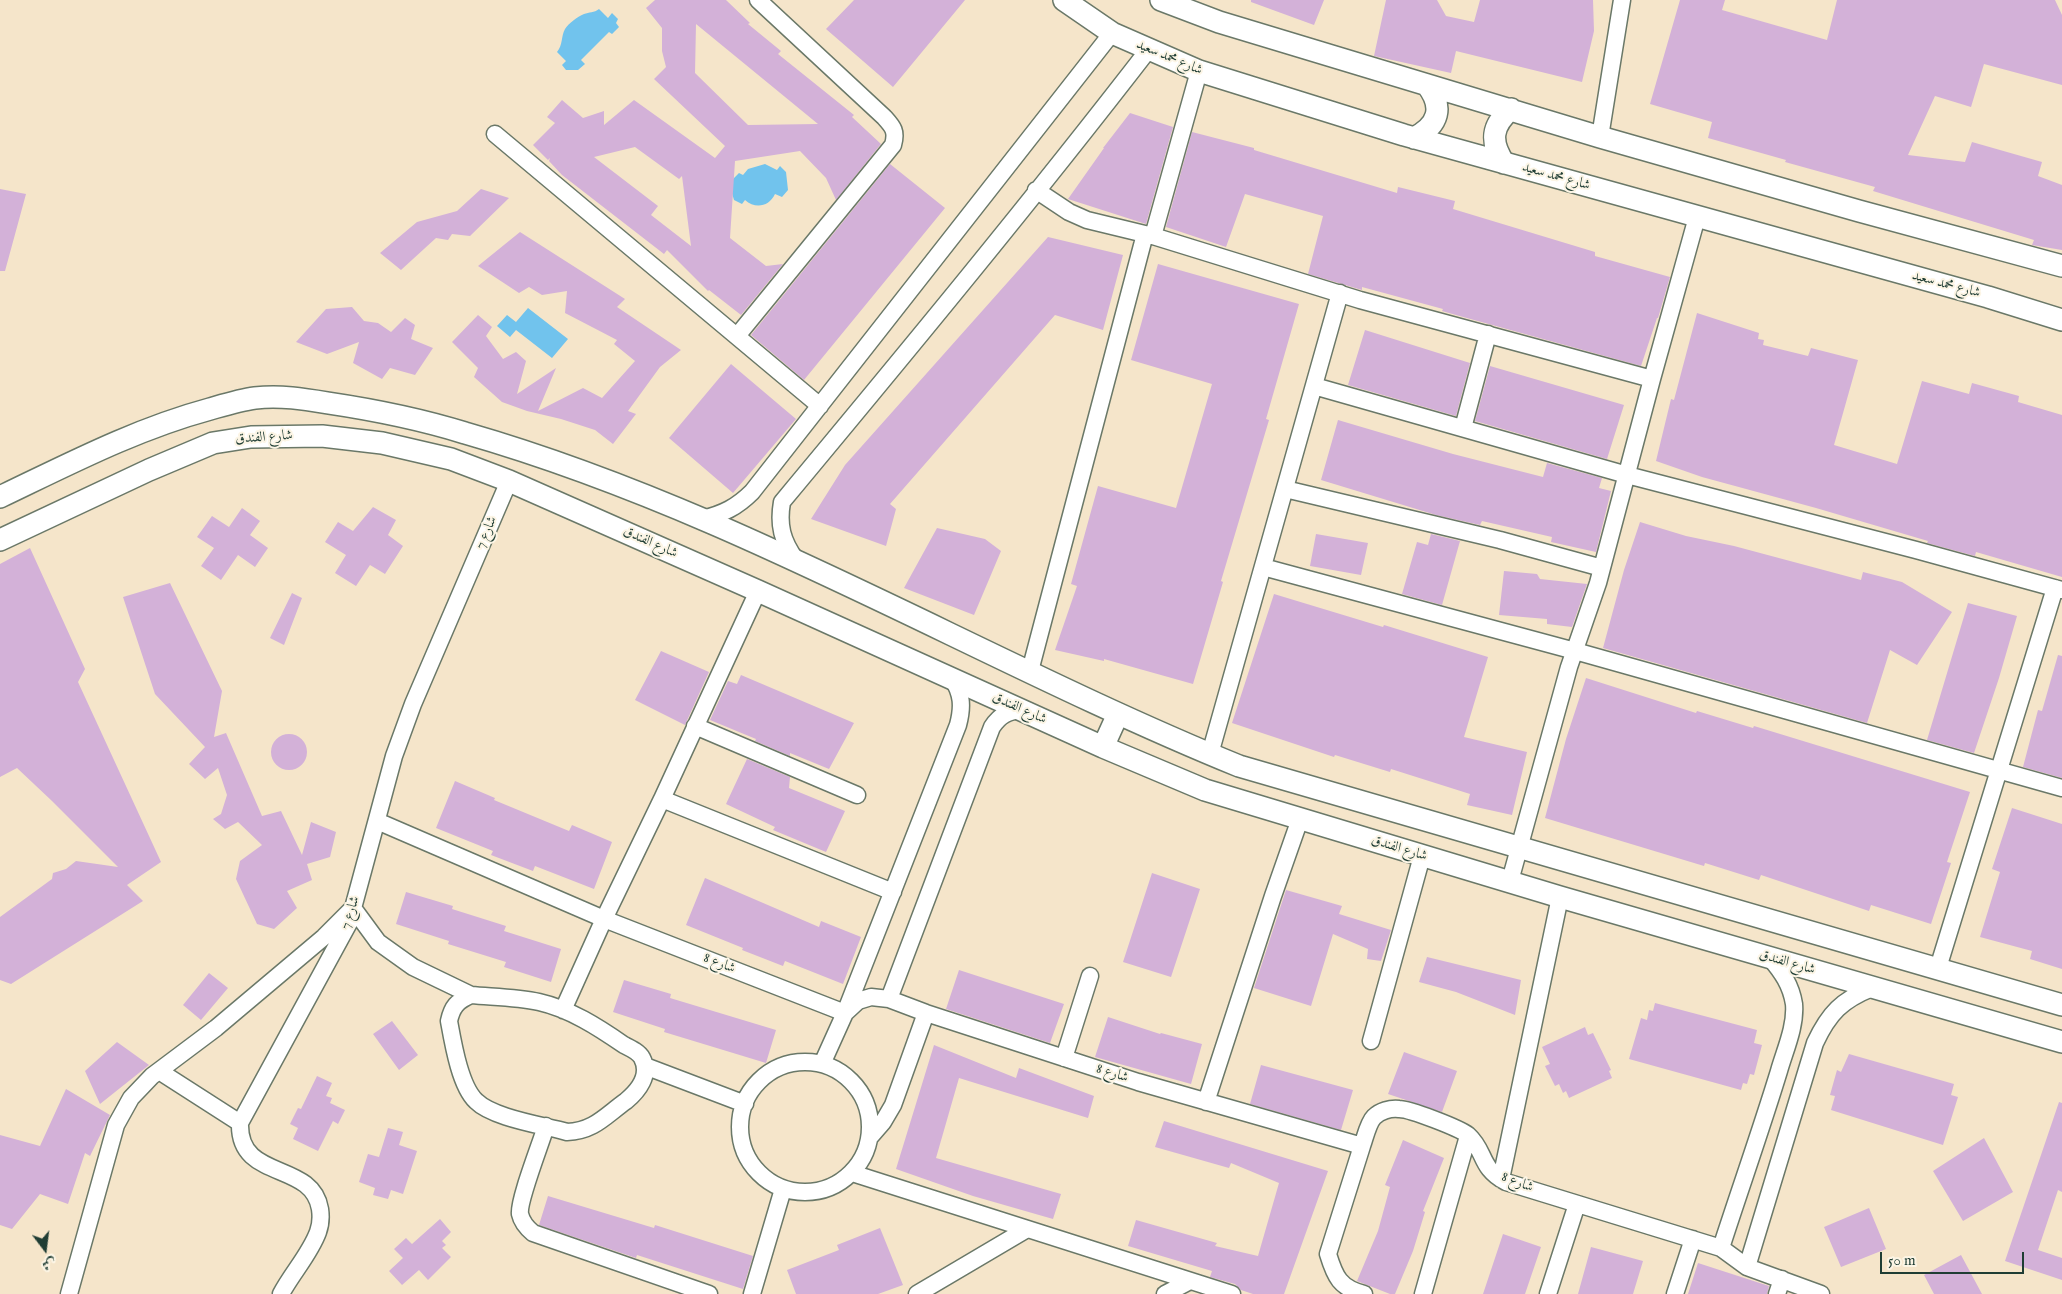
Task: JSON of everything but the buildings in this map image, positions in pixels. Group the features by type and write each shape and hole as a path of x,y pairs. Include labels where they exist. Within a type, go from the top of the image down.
{"street":[{"path":"737,336 893,145 896,136 893,127 884,117 758,0"},
{"name":"شارع محمد سعيد","path":"1064,0 1112,33 1199,71 1414,138 1988,297 2062,320"},
{"path":"1161,0 1219,22 1600,137 1859,211 2062,266"},
{"path":"1600,137 1622,0"},
{"path":"702,519 721,515 738,506 752,492 1112,33"},
{"path":"796,560 787,548 781,533 782,502 991,250 1036,190 1149,49"},
{"path":"1030,671 1149,235 1199,71"},
{"path":"1414,138 1426,132 1434,122 1437,109 1435,96 1427,85"},
{"path":"1504,163 1497,153 1494,141 1496,128 1502,117 1512,109"},
{"path":"495,134 820,406"},
{"path":"1036,190 1069,212 1087,220 1149,235 1340,292 1652,379"},
{"path":"1510,882 1575,651 1602,568 1697,217"},
{"path":"1210,754 1340,292"},
{"path":"1463,428 1488,334"},
{"path":"1314,386 1627,475 1907,547 2058,589 1938,968"},
{"path":"0,496 119,440 176,418 254,398 291,397 375,410 490,440 569,466 702,519 796,560 1118,714 1239,766 2062,1005"},
{"name":"شارع الفندق","path":"0,540 180,456 213,444 251,437 322,436 382,443 451,459 509,481 758,590 1103,747 1205,790 1560,897 2062,1042"},
{"name":"شارع 7","path":"240,1124 343,936 353,908 394,756 413,704 509,481"},
{"path":"1284,489 1495,539 1602,568"},
{"path":"1263,566 1575,651 2062,788"},
{"path":"563,1010 758,590"},
{"path":"822,1064 845,1013 962,713 962,700 952,678"},
{"path":"889,998 992,727 1004,714 1022,710"},
{"path":"1103,747 1118,714"},
{"path":"695,726 857,794"},
{"path":"662,799 893,892"},
{"path":"1206,1102 1300,819"},
{"name":"شارع 8","path":"377,821 604,920 845,1013 858,1001 872,997 889,998 926,1013 1064,1058 1206,1102 1362,1146 1373,1118 1386,1109 1401,1109 1455,1128 1468,1136 1480,1152 1489,1170 1501,1179 1721,1248 1779,1287 1821,1294"},
{"path":"1371,1042 1422,856"},
{"path":"1501,1179 1560,897"},
{"path":"69,1294 116,1125 131,1098 152,1076 216,1028 324,938 353,908 378,942 413,967 471,995 539,1002 563,1010 598,1027 640,1055 645,1066 643,1082 638,1090 589,1128 578,1132 567,1132 486,1109 475,1101 467,1090 449,1021 455,1004 471,995"},
{"path":"1721,1248 1768,1108 1793,1023 1794,1005 1790,987 1782,971 1770,958"},
{"path":"1064,1058 1090,976"},
{"path":"1747,1267 1815,1043 1824,1024 1836,1008 1853,995 1872,988"},
{"path":"870,1137 883,1122 893,1105 926,1013"},
{"path":"800,1062 822,1064 839,1071 854,1083 864,1099 870,1116 870,1137 864,1157 852,1173 832,1187 808,1193 783,1189 764,1178 749,1162 741,1141 740,1118 747,1098 760,1080 779,1068 800,1062"},
{"path":"645,1066 744,1104"},
{"path":"160,1071 240,1124 242,1142 248,1153 257,1162 303,1181 319,1203 321,1216 319,1230 281,1294"},
{"path":"546,1126 520,1206 523,1222 527,1228 533,1234 709,1294"},
{"path":"1423,1294 1468,1136"},
{"path":"1362,1146 1328,1254 1333,1271 1346,1288 1364,1294"},
{"path":"852,1173 1232,1294"},
{"path":"752,1294 783,1189"},
{"path":"1548,1294 1578,1204"},
{"path":"917,1294 1027,1229"},
{"path":"1676,1294 1693,1239"},
{"path":"1165,1294 1190,1281"}],"water":[{"path":"599,9 608,18 612,13 618,19 616,23 619,27 612,34 609,32 581,60 585,64 578,70 566,70 562,65 566,61 557,52 565,29 571,22 584,14"},
{"path":"765,164 777,170 780,166 786,172 788,190 782,197 775,194 769,202 762,205 753,205 745,200 742,204 734,200 729,183 739,173 743,175 748,169"},
{"path":"528,308 568,339 552,358 516,330 510,337 497,326 507,315 516,322"}]}
